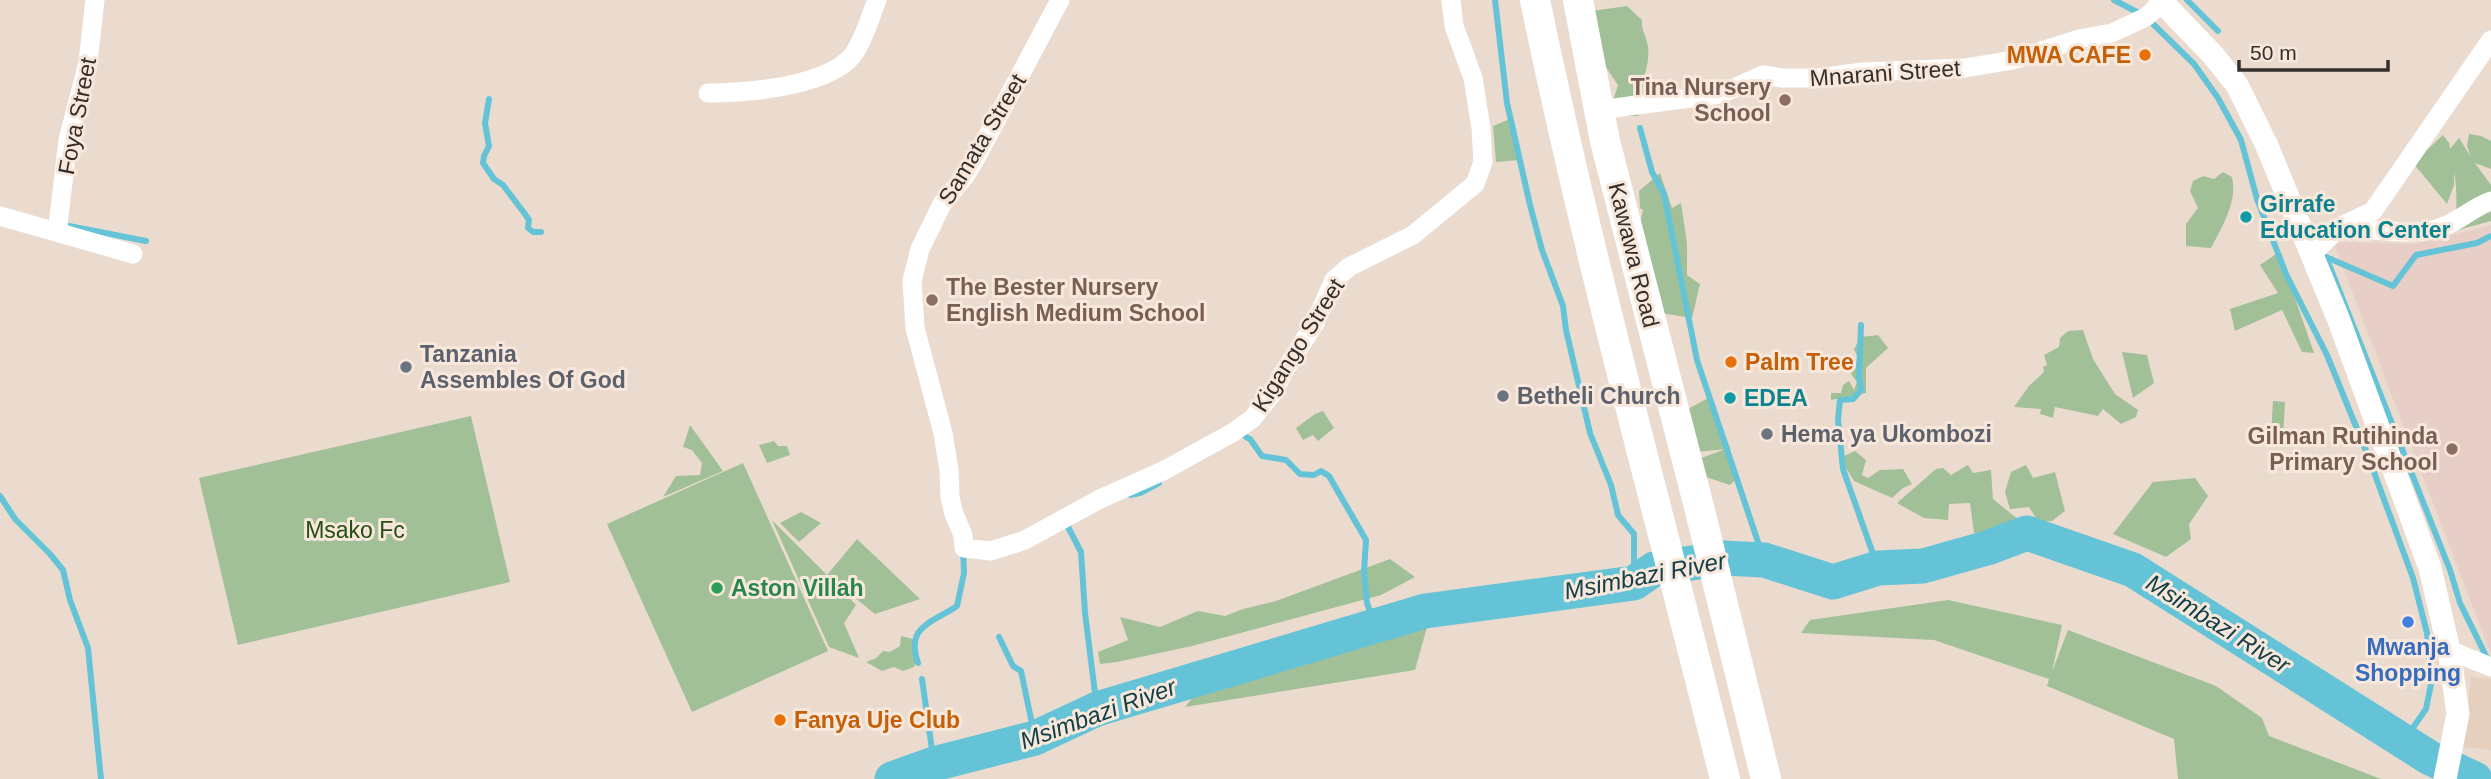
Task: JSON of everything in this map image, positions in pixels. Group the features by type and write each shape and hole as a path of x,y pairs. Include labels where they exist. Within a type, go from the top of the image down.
{"main road":[{"name":"Kawawa Road","path":"1535,0 1559,114 1653,502 1726,779"},
{"name":"Kawawa Road","path":"1578,0 1605,141 1766,779"}],"street":[{"name":"Foya Street","path":"60,231 58,225 68,140 88,63 95,0"},
{"path":"708,93 755,90 814,79 827,73 852,56 877,0"},
{"name":"Samata Street","path":"978,551 964,548 963,536 954,514 948,486 949,470 943,433 915,328 912,281 920,249 942,204 977,156 1060,0"},
{"name":"Kigango Street","path":"978,551 991,551 1025,540 1100,499 1163,471 1252,419 1272,394 1315,323 1334,280 1349,267 1413,235 1475,184 1483,162 1481,128 1473,78 1454,26 1451,0"},
{"path":"2163,0 2237,85 2267,146 2312,254 2430,568 2449,650 2458,714 2445,779"},
{"name":"Mnarani Street","path":"1599,110 1721,94 1763,75 1818,78 1863,72 1965,68 2014,60 2079,39 2112,33 2146,17 2163,0"},
{"path":"2312,254 2341,226 2373,211 2491,40"},
{"path":"2341,226 2400,232 2439,229 2491,201"},
{"path":"0,216 133,254"},
{"path":"2449,650 2491,667"}],"shaded area":[{"name":"Gilman Rutihinda Primary School","path":"2491,225 2491,654 2333,242 2415,244"},
{"path":"2471,677 2491,679 2491,750 2463,747"}],"green space":[{"path":"1627,6 1642,20 1648,52 1643,82 1653,91 1638,116 1623,116 1611,108 1618,85 1585,36 1592,11"},
{"path":"1510,119 1519,160 1496,162 1493,126"},
{"path":"2469,134 2491,141 2491,169 2475,163 2491,185 2491,221 2458,230 2454,171 2454,185 2447,204 2413,163 2443,135 2450,149 2459,138 2471,157 2467,146"},
{"path":"2223,172 2232,177 2233,195 2220,231 2211,248 2186,246 2186,224 2198,208 2190,191 2193,181 2203,176 2214,179"},
{"path":"1660,173 1672,208 1681,203 1687,243 1687,275 1700,284 1692,318 1655,312 1638,232 1643,210 1640,208 1639,191"},
{"path":"2279,252 2314,353 2302,352 2282,310 2235,331 2230,309 2278,293 2260,265"},
{"path":"2083,330 2093,359 2115,394 2138,410 2136,417 2121,424 2103,409 2098,416 2055,407 2053,418 2040,414 2041,409 2014,407 2029,386 2044,372 2043,367 2047,365 2044,355 2059,347 2060,338 2068,331"},
{"path":"1878,335 1888,348 1866,368 1866,393 1831,400 1831,393 1841,393 1843,385 1849,381 1854,390 1857,382 1851,374 1858,358 1854,349 1861,337"},
{"path":"2122,352 2147,355 2154,383 2133,398"},
{"path":"1710,397 1730,448 1736,479 1730,485 1706,477 1698,459 1726,449 1696,452 1686,410"},
{"path":"2273,401 2285,402 2283,439 2271,437"},
{"path":"1323,411 1334,428 1318,441 1313,435 1303,440 1296,428"},
{"name":"Msako Fc","path":"471,416 510,582 238,645 199,478"},
{"path":"690,425 723,471 663,497 676,476 700,475 702,463 692,450 683,447"},
{"path":"774,441 778,446 787,446 790,455 767,463 759,445"},
{"path":"1855,451 1866,460 1862,475 1868,478 1880,470 1903,469 1912,484 1892,498 1854,481 1840,458"},
{"name":"Aston Villah","path":"743,463 828,651 692,712 607,524"},
{"path":"1968,465 1973,473 1991,470 1993,499 2030,529 1974,533 1970,503 1949,504 1948,520 1924,518 1897,503 1936,469 1943,468 1951,475"},
{"path":"2026,465 2033,478 2055,472 2065,511 2052,521 2038,521 2029,507 2010,509 2005,492 2011,472"},
{"path":"2195,478 2208,496 2189,524 2191,539 2166,557 2113,534 2153,482"},
{"path":"801,512 821,523 799,542 780,523"},
{"path":"772,520 827,575 857,539 920,599 875,614 833,580 856,605 844,623 859,658 829,647"},
{"path":"1390,559 1415,577 1381,595 1192,646 1100,664 1098,652 1128,640 1120,617 1160,627 1198,611 1225,616 1276,601"},
{"path":"1948,600 2062,625 2052,672 2068,630 2216,686 2262,718 2269,736 2381,779 2178,779 2174,739 2047,686 2049,679 1934,640 1801,633 1810,620"},
{"path":"1344,620 1427,627 1415,670 1185,707 1204,684"},
{"path":"901,636 913,639 917,659 914,667 903,671 894,667 882,671 866,662 883,651 890,652 900,646"}],"waterway":[{"path":"1495,0 1507,103 1530,205 1542,250 1563,306 1590,433 1611,485 1618,515 1634,534 1634,583"},
{"path":"2114,0 2141,14"},
{"path":"2187,0 2218,31"},
{"path":"2149,20 2194,64 2218,98 2241,140 2257,199 2286,274 2327,355 2413,578 2427,633 2432,679 2426,709 2403,742"},
{"path":"489,99 485,123 489,146 483,163 525,214 529,220 528,228 533,232 541,232"},
{"path":"1640,128 1652,172 1664,194 1697,360 1764,560"},
{"path":"69,226 146,241"},
{"path":"2326,257 2393,286 2416,255 2477,243 2491,236"},
{"path":"2326,257 2450,570 2460,603 2487,658 2490,659"},
{"path":"1861,325 1861,390 1853,399 1840,400 1838,419 1843,469 1878,568"},
{"path":"1246,437 1262,456 1286,460 1300,474 1314,475 1321,471 1329,476 1366,540 1364,571 1367,603 1375,625"},
{"path":"1130,495 1159,483"},
{"path":"0,496 15,519 63,570 70,600 88,648 101,779"},
{"path":"1070,522 1068,527 1081,552 1085,613 1097,709"},
{"name":"Msimbazi River","path":"892,779 934,764 1035,738 1097,709 1425,611 1634,583 1654,569 1723,558 1764,560 1833,582 1878,568 1923,566 1987,548 2027,533 2133,570 2430,758 2475,779"},
{"path":"918,663 915,651 918,633 930,622 957,606 964,573 963,550"},
{"path":"999,637 1013,666 1021,671 1035,738"},
{"path":"922,679 934,764"}],"place":[{"name":"MWA CAFE","path":"2145,55"},
{"name":"Tina Nursery School","path":"1785,100"},
{"name":"Girrafe Education Center","path":"2246,217"},
{"name":"The Bester Nursery English Medium School","path":"932,300"},
{"name":"Palm Tree","path":"1731,362"},
{"name":"Tanzania Assembles Of God","path":"406,367"},
{"name":"Betheli Church","path":"1503,396"},
{"name":"EDEA","path":"1730,398"},
{"name":"Hema ya Ukombozi","path":"1767,434"},
{"name":"Gilman Rutihinda Primary School","path":"2452,449"},
{"name":"Aston Villah","path":"717,588"},
{"name":"Mwanja Shopping","path":"2408,622"},
{"name":"Fanya Uje Club","path":"780,720"}]}
